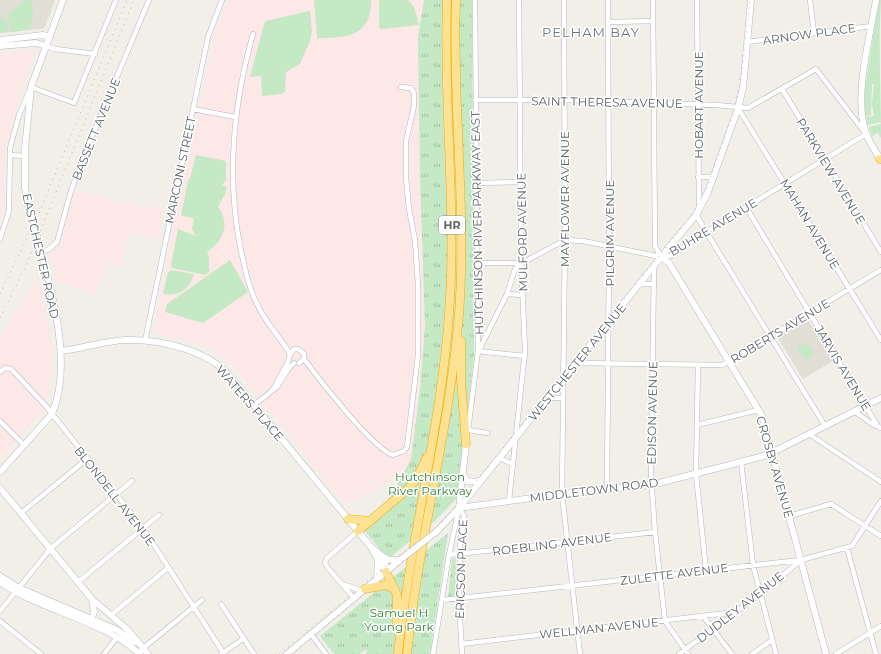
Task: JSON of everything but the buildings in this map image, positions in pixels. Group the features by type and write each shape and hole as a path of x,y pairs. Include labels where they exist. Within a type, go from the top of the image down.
{"highway":[{"name":"HR","path":"398,654 431,449 446,344 452,257 446,71 446,0"},
{"name":"HR","path":"407,654 449,397 455,350 462,242 456,51 456,0"},
{"path":"460,283 462,317 461,368 466,444"},
{"path":"358,532 409,488 418,476 431,449"},
{"path":"348,519 370,521"},
{"path":"387,571 397,597 398,654"},
{"path":"364,590 385,585 394,588"}],"main road":[{"name":"EASTCHESTER ROAD","path":"0,472 52,414 58,390 62,351 53,301 25,188 25,156 31,87 63,0"},
{"name":"WESTCHESTER AVENUE","path":"287,654 436,532 460,510 481,480 697,213 714,177 738,108 742,88 751,0"},
{"path":"876,0 861,97 862,118 866,134 881,159"},
{"path":"0,40 43,35 50,37"},
{"path":"0,46 36,43 46,46"},
{"name":"CROSBY AVENUE","path":"661,257 668,262 763,419 826,654"},
{"name":"WATERS PLACE","path":"62,351 121,341 144,341 191,351 217,363 254,405 371,547 387,571"},
{"name":"MIDDLETOWN ROAD","path":"460,510 510,500 651,485 696,474 772,452 881,398"},
{"path":"460,510 466,444"},
{"path":"463,474 467,481 476,482 481,480"},
{"path":"0,488 92,599 140,642 141,650"},
{"path":"377,579 379,557 389,560 400,560"},
{"path":"0,576 17,591"},
{"path":"0,582 17,591 90,622 124,634 141,650"},
{"path":"90,622 94,612 92,599"},
{"path":"90,622 148,654"}],"street":[{"path":"0,238 9,211 11,147 19,115 31,87 74,103 116,0"},
{"name":"BASSETT AVENUE","path":"41,253 49,249 57,242 71,191 81,162 149,0"},
{"name":"MARCONI STREET","path":"144,341 210,31 222,0"},
{"name":"HUTCHINSON RIVER PARKWAY EAST","path":"466,444 478,351 475,0"},
{"name":"MULFORD AVENUE","path":"510,500 525,356 520,182 519,0"},
{"name":"MAYFLOWER AVENUE","path":"564,0 565,240 562,494 580,654"},
{"name":"PILGRIM AVENUE","path":"607,489 609,322 608,0"},
{"path":"653,0 655,246 661,257"},
{"name":"HOBART AVENUE","path":"697,0 697,213"},
{"path":"810,0 814,34"},
{"path":"608,22 653,21"},
{"name":"ARNOW PLACE","path":"747,42 872,26"},
{"path":"253,34 242,74 235,117 233,184 236,225 244,265 257,306 284,343 290,356 296,363 308,367"},
{"path":"46,46 55,49 95,54"},
{"path":"738,108 748,108 816,69 866,134"},
{"path":"284,343 294,349 302,351 308,367 336,400 382,449 393,455 404,451 407,447 410,429 417,370 418,284 415,240 409,209 406,178 406,142 411,123 414,93 412,88 401,87"},
{"name":"PARKVIEW AVENUE","path":"782,89 881,252"},
{"name":"SAINT THERESA AVENUE","path":"475,100 609,101 698,104 738,108"},
{"name":"MAHAN AVENUE","path":"738,108 881,340"},
{"path":"193,109 235,117"},
{"name":"BUHRE AVENUE","path":"565,240 583,241 661,257 670,256 746,207 866,134"},
{"path":"10,155 25,156"},
{"path":"698,177 714,177"},
{"path":"476,182 520,182"},
{"name":"JARVIS AVENUE","path":"746,207 879,426"},
{"path":"697,213 706,232 825,426"},
{"path":"525,356 478,351 507,294 515,269 522,263 565,240"},
{"path":"477,263 522,263"},
{"name":"EDISON AVENUE","path":"654,266 651,485 655,532 665,621 687,652"},
{"name":"ROBERTS AVENUE","path":"576,363 722,365 881,270"},
{"path":"640,284 654,284"},
{"path":"507,294 523,295"},
{"path":"272,391 294,349"},
{"path":"254,405 277,387 289,368 304,359"},
{"path":"698,365 696,474 706,570"},
{"name":"BLONDELL AVENUE","path":"0,372 7,367 11,369 52,414 143,528 223,654"},
{"path":"548,398 563,398"},
{"path":"697,425 758,410"},
{"name":"JARVIS AVENUE","path":"854,411 872,424 879,426"},
{"path":"0,422 24,445"},
{"path":"468,430 488,433"},
{"path":"809,434 881,482"},
{"path":"499,458 513,464"},
{"path":"22,513 87,459"},
{"path":"740,462 753,565 776,654"},
{"path":"0,611 51,548 115,493 132,481"},
{"path":"876,654 847,548 852,546 881,501"},
{"path":"789,516 831,504 881,536"},
{"name":"ERICSON PLACE","path":"449,555 460,510"},
{"name":"ERICSON PLACE","path":"460,510 464,516 460,554 459,600 462,654"},
{"path":"78,582 159,515"},
{"name":"ERICSON PLACE","path":"447,521 454,530"},
{"path":"354,598 327,568 325,562 327,558 358,532"},
{"name":"ROEBLING AVENUE","path":"449,555 655,532"},
{"name":"ZULETTE AVENUE","path":"442,600 459,600 801,560 847,548"},
{"path":"433,654 449,555"},
{"name":"DUDLEY AVENUE","path":"680,654 687,652 712,629 760,594 801,560"},
{"path":"111,615 168,568"},
{"path":"340,583 364,590"},
{"path":"141,650 202,600"},
{"path":"221,604 254,654"},
{"name":"WELLMAN AVENUE","path":"461,644 736,612"},
{"path":"703,616 732,654"},
{"path":"0,621 41,654"},
{"path":"836,654 881,626"},
{"path":"311,634 326,654"},
{"path":"104,654 117,637"},
{"path":"223,654 244,639"},
{"path":"752,654 772,640"}],"shaded area":[{"path":"0,0 55,0 45,27 42,29 0,33"},
{"path":"229,0 424,0 418,37 420,177 425,326 420,390 411,459 403,474 346,505 230,362 206,346 153,333 174,225 217,24 220,18 222,19 224,17 221,14"},
{"path":"35,50 5,147 4,200 0,223 0,52"},
{"path":"74,191 163,210 158,238 129,232 121,267 107,262 95,295 56,281 49,254 61,244"},
{"path":"37,276 43,296 54,359 47,397 42,412 0,459 0,337"},
{"path":"808,320 833,361 803,379 778,338"}],"green space":[{"path":"25,0 32,0 33,17 30,29 12,32 7,16"},
{"path":"314,0 371,0 367,22 355,33 347,36 317,38"},
{"path":"379,0 408,0 414,7 419,25 382,29 379,27"},
{"name":"Hutchinson River Parkway","path":"424,0 472,0 474,354 458,497 436,520 388,559 364,530 393,493 411,459 420,390 425,326 420,177 418,37"},
{"path":"879,0 881,0 881,124 880,122 868,125 866,117 874,116 872,104 874,84 872,84 871,115 865,116 864,94"},
{"path":"310,11 312,32 310,41 300,64 286,72 285,91 282,94 262,96 261,76 250,77 265,21"},
{"path":"3,17 6,21 9,32 0,33 0,18"},
{"path":"881,124 881,138 878,133 872,136 869,127"},
{"path":"196,155 226,161 226,180 222,185 227,187 218,207 224,219 223,232 221,238 213,248 207,252 209,258 209,272 206,275 172,268 171,265 178,229 196,236 192,229 194,218 181,216 188,180 190,178"},
{"path":"230,260 248,292 203,323 165,312 167,304"},
{"path":"171,270 194,274 190,284 183,291 168,295 163,294 168,272"},
{"path":"807,342 815,355 805,360 797,348"},
{"name":"Samuel H Young Park","path":"448,533 430,654 366,654 366,649 360,654 334,654 320,636"},
{"path":"454,558 456,560 456,595 448,598 452,559"}],"railway":[{"path":"0,294 40,211 127,0"},
{"path":"0,318 27,264 134,0"},
{"path":"279,654 402,553 428,536 446,518 690,218 707,187 732,118 742,71 750,0"},
{"path":"291,654 427,542"}],"district":[{"name":"PELHAM BAY","path":"591,32"}]}
